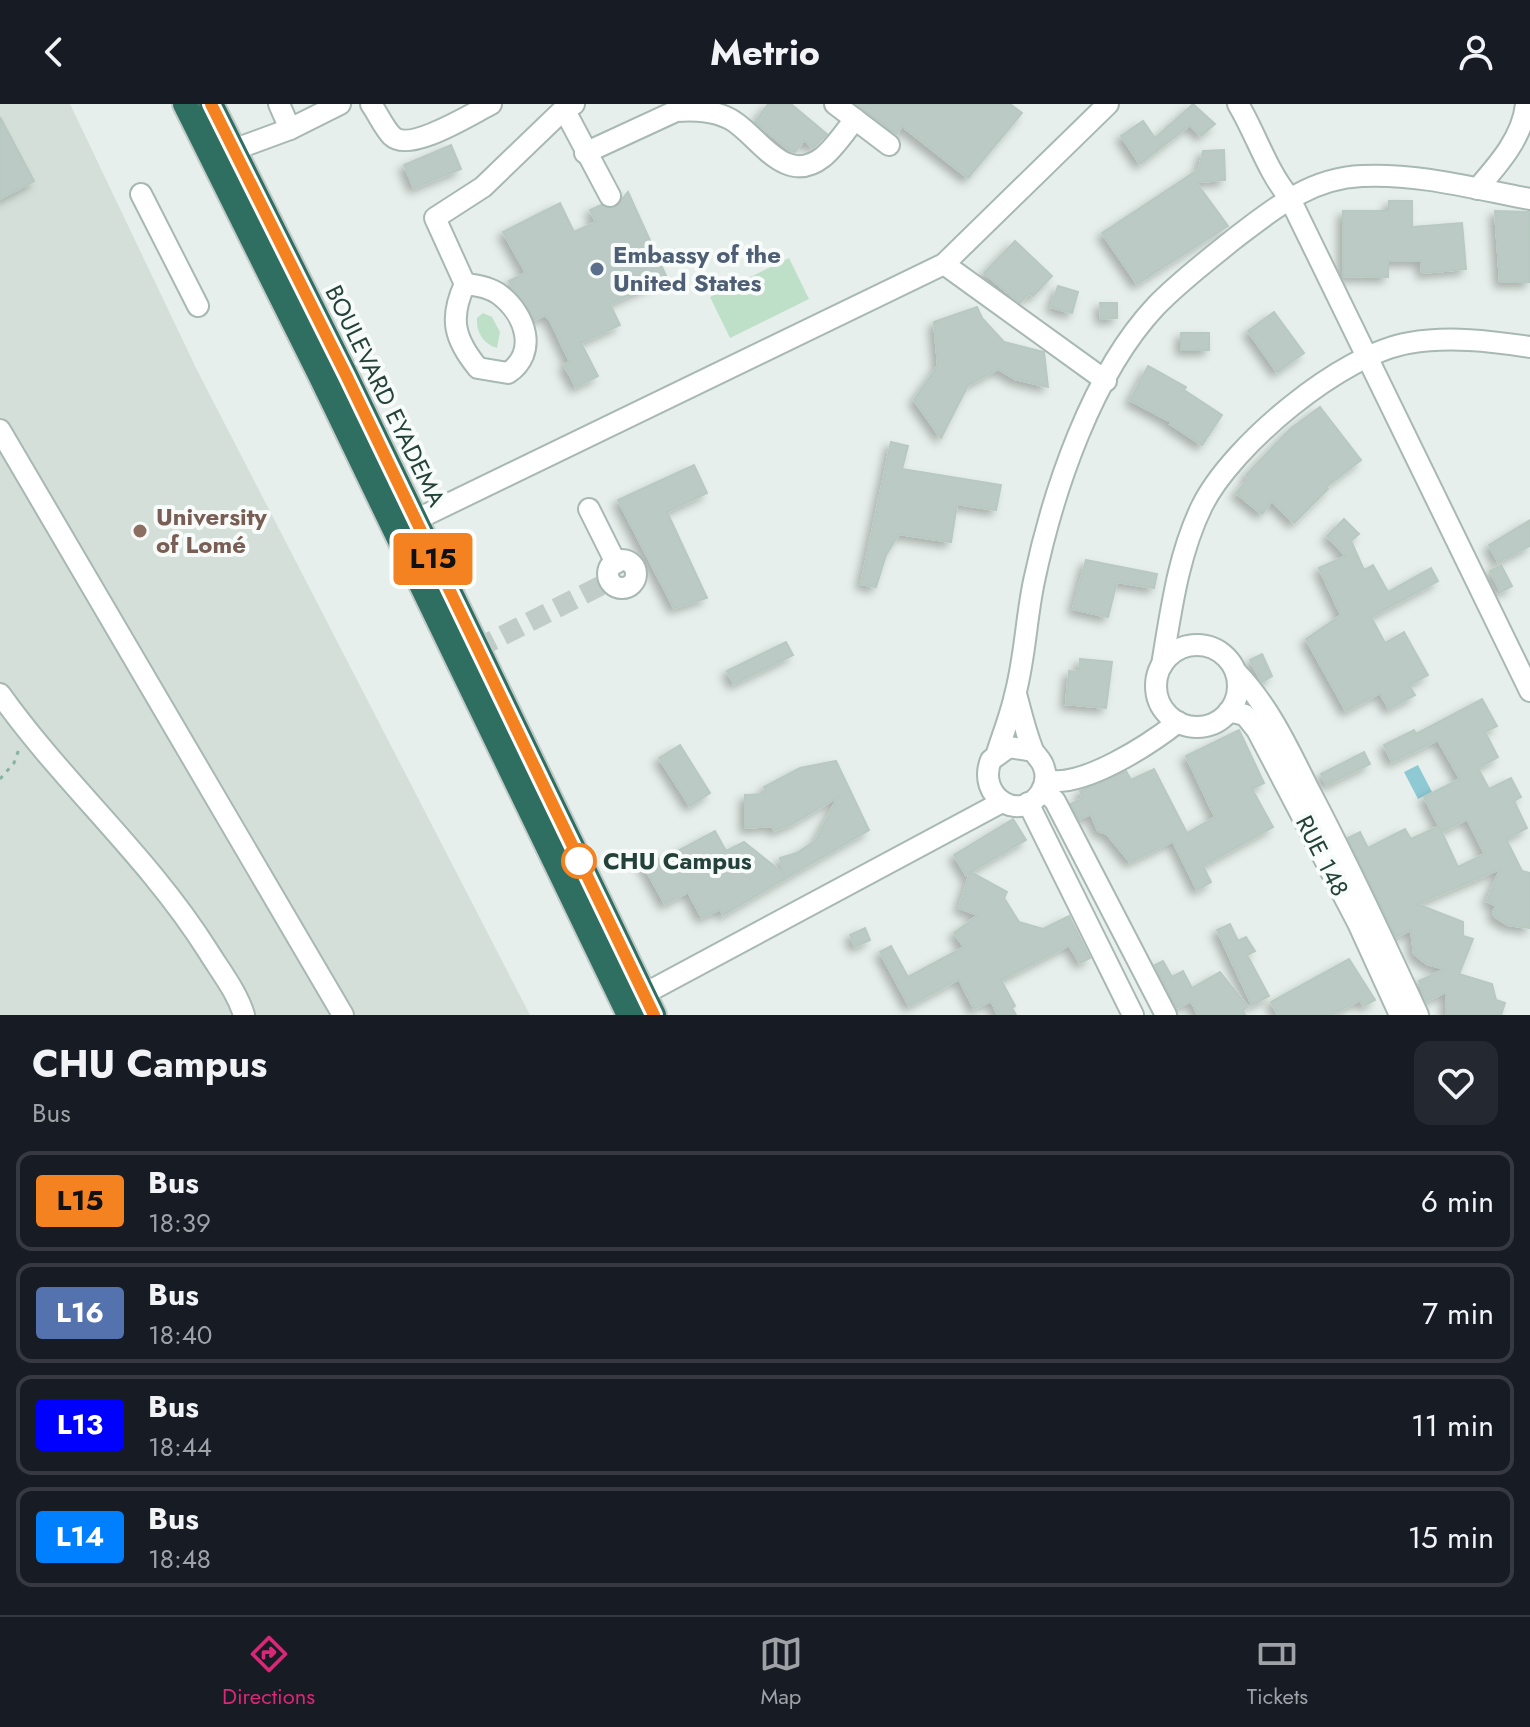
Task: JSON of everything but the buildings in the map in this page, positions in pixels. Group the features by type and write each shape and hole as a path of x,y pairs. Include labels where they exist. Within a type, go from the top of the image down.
{"highway":[{"name":"BOULEVARD EYADEMA","path":"185,104 222,154 347,377 405,526 630,1011"},
{"name":"BOULEVARD EYADEMA","path":"211,104 222,154"},
{"name":"BOULEVARD EYADEMA","path":"405,526 630,1011"}],"street":[{"path":"279,104 290,129"},
{"path":"222,154 290,129 340,104"},
{"path":"371,104 393,136 403,141 423,137 491,104"},
{"path":"835,104 889,145"},
{"path":"405,526 944,264 1108,104"},
{"path":"1238,104 1266,155 1277,184 1289,197 1369,357 1530,691"},
{"path":"1477,189 1516,137 1525,117 1526,104"},
{"path":"465,284 483,286 499,294 525,334 527,352 520,365 508,373 478,368 457,337 454,313 465,284 435,218 483,187 569,107 585,153 610,196"},
{"path":"585,153 676,111 692,110 713,112 729,118 741,126 765,153 789,164 802,164 825,156 855,119"},
{"path":"1178,722 1143,746 1075,779 1039,791 1015,806 1002,802 989,788 986,779 1016,694 1034,580 1061,486 1083,426 1106,381 1155,307 1207,261 1289,197 1325,182 1361,176 1477,189 1530,199"},
{"path":"141,194 198,306"},
{"path":"944,264 1106,381"},
{"path":"1236,672 1236,699 1229,711 1221,719 1200,726 1178,722 1162,707 1158,697 1156,686 1185,551 1202,505 1223,472 1253,438 1287,410 1369,357 1407,343 1462,339 1530,347"},
{"path":"0,430 343,1015"},
{"path":"589,509 616,563"},
{"path":"1162,665 1179,649 1201,645 1223,654 1256,694 1348,863 1396,987 1418,1015"},
{"path":"0,694 26,731 83,792 194,928 239,1000 244,1015"},
{"path":"1016,694 1033,751 1045,769 1039,791 1133,1015"},
{"name":"RUE 148","path":"1229,711 1245,715 1257,730 1396,987 1400,1015"},
{"path":"997,753 1021,747 1033,751"},
{"path":"1039,791 1055,801 1166,1015"},
{"path":"630,1011 1002,802"}],"path":[{"path":"0,779 14,763 26,731"}],"shaded area":[{"name":"University of Lomé","path":"0,104 70,104 197,370 530,1015 0,1015"}],"green space":[{"path":"789,258 809,299 730,338 710,297"},
{"path":"483,313 492,317 500,332 497,348 488,344 479,333 477,318"}],"water":[{"path":"1418,765 1432,792 1418,799 1404,772"}],"tunnel":[{"path":"476,649 610,581"}],"bus line":[{"name":"L15","path":"211,104 347,377 654,1015"}],"place":[{"name":"Embassy of the United States","path":"597,269"},
{"name":"University of Lomé","path":"140,531"},
{"name":"CHU Campus","path":"579,861"}]}
